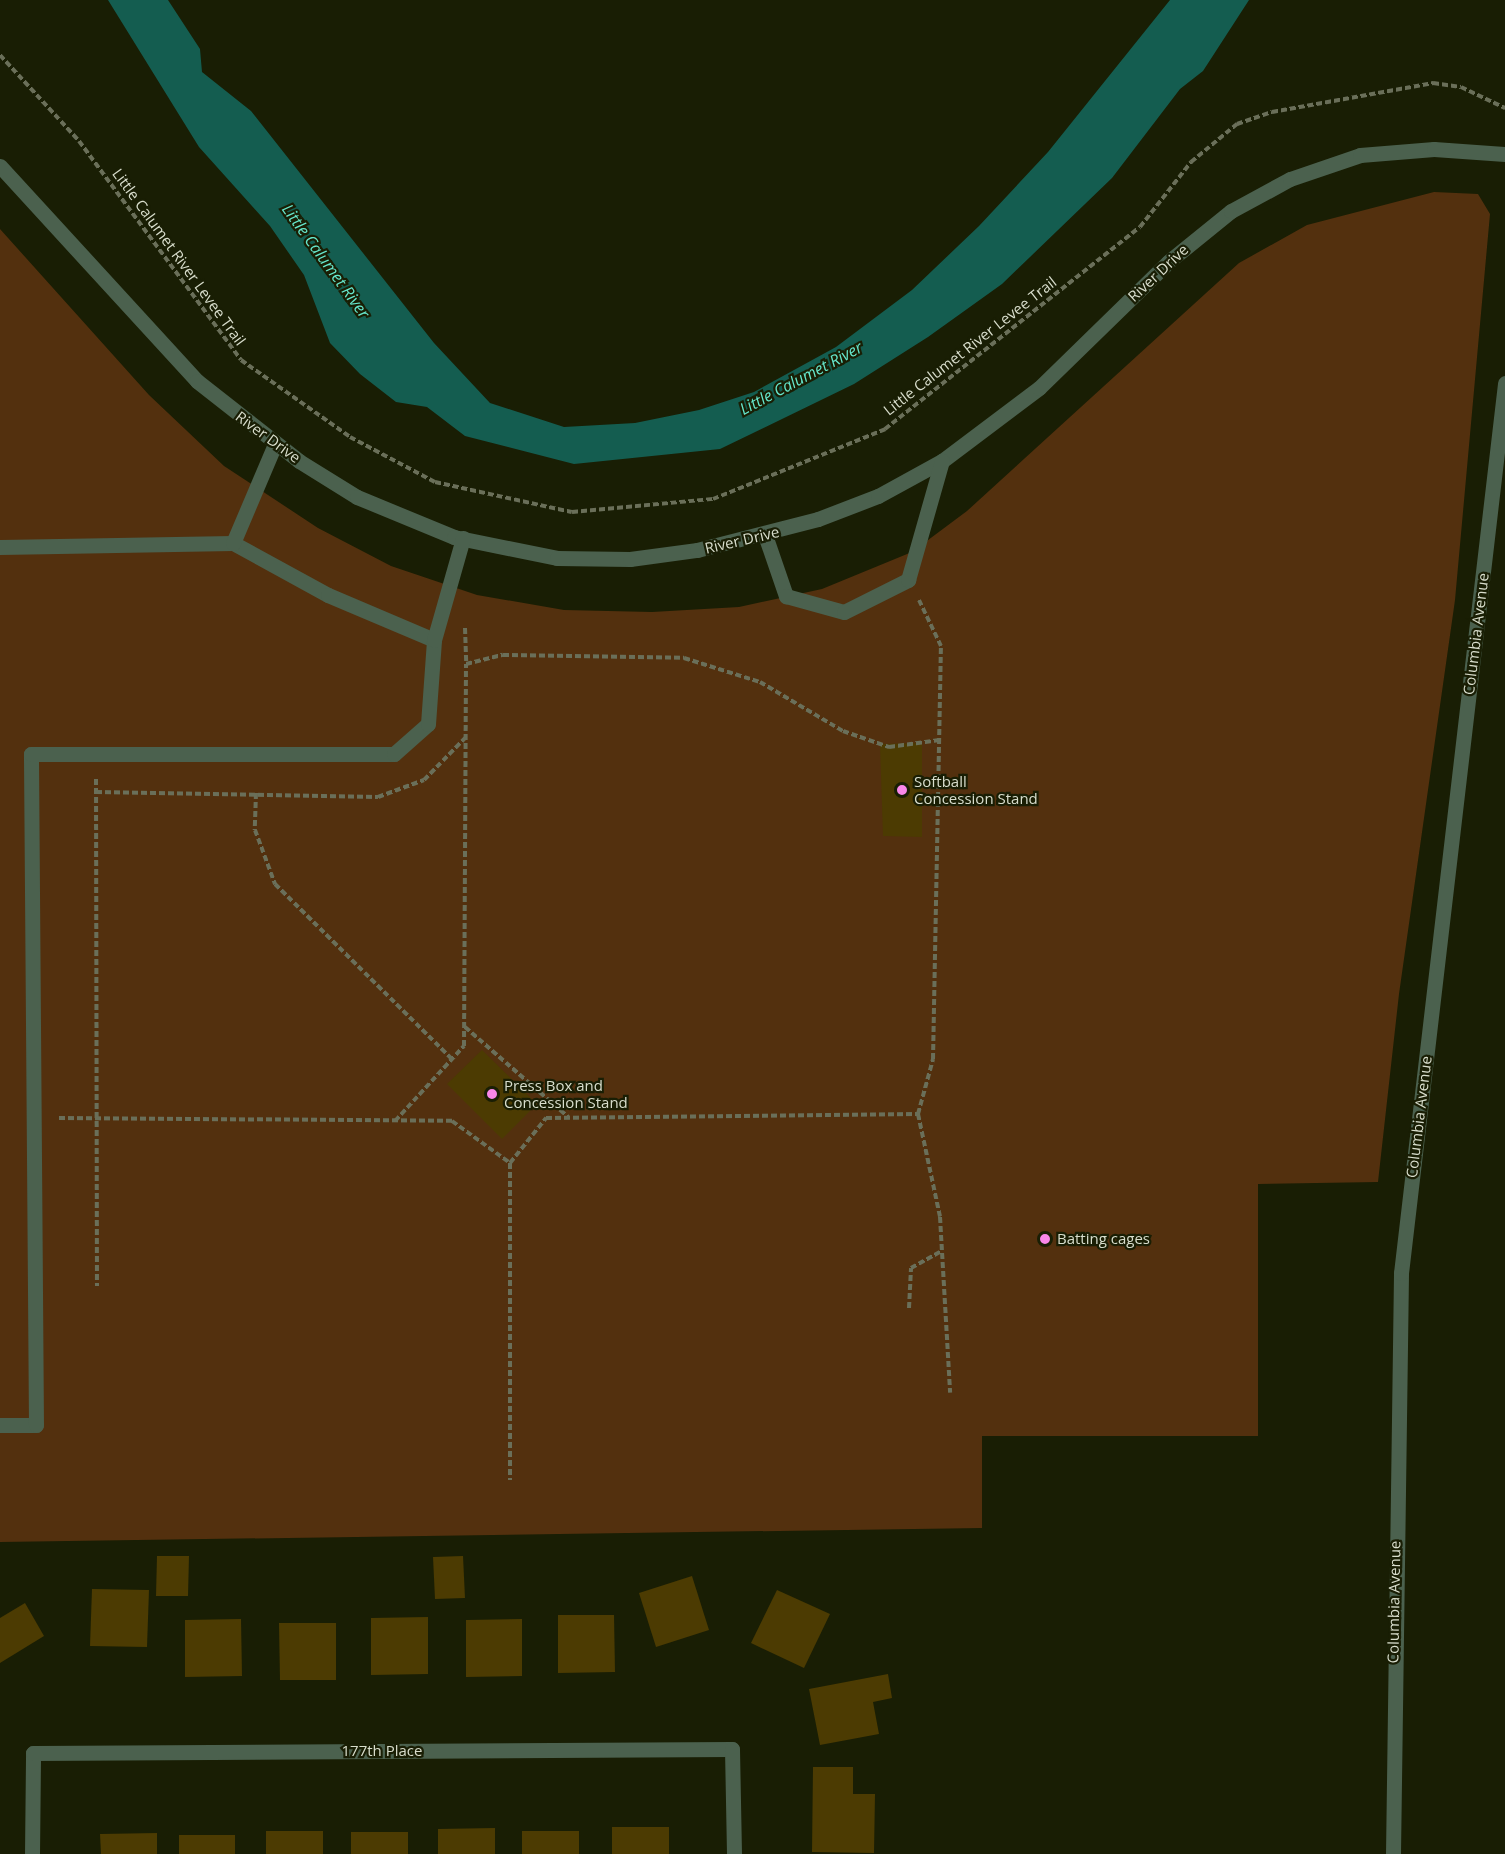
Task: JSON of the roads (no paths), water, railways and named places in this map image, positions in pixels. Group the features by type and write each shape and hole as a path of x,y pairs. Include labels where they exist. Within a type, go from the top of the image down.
{"street":[{"name":"River Drive","path":"0,166 197,381 275,444 357,497 463,538 557,558 630,559 765,535 878,496 942,461 1039,388 1167,262 1231,211 1290,179 1360,155 1434,149 1505,154"},
{"name":"Columbia Avenue","path":"1393,1854 1401,1273 1505,383"},
{"path":"233,543 275,444"},
{"path":"765,535 786,596 844,612 908,580 942,461"},
{"path":"0,1425 36,1425 31,754 394,754 428,724 434,640 463,538"},
{"path":"0,547 233,543 328,595 434,640"},
{"name":"177th Place","path":"32,1854 33,1753 732,1749 734,1854"}],"water":[{"name":"Little Calumet River","path":"108,0 168,0 200,49 202,72 251,111 434,343 490,403 564,427 635,423 699,410 754,392 836,347 912,290 979,226 1048,152 1170,0 1249,0 1203,71 1180,89 1112,178 1002,284 928,337 854,384 720,449 574,464 465,436 427,407 396,402 360,374 330,343 304,275 270,226 199,147"}],"place":[{"name":"Softball Concession Stand","path":"902,790"},
{"name":"Press Box and Concession Stand","path":"492,1094"},
{"name":"Batting cages","path":"1045,1239"}]}
